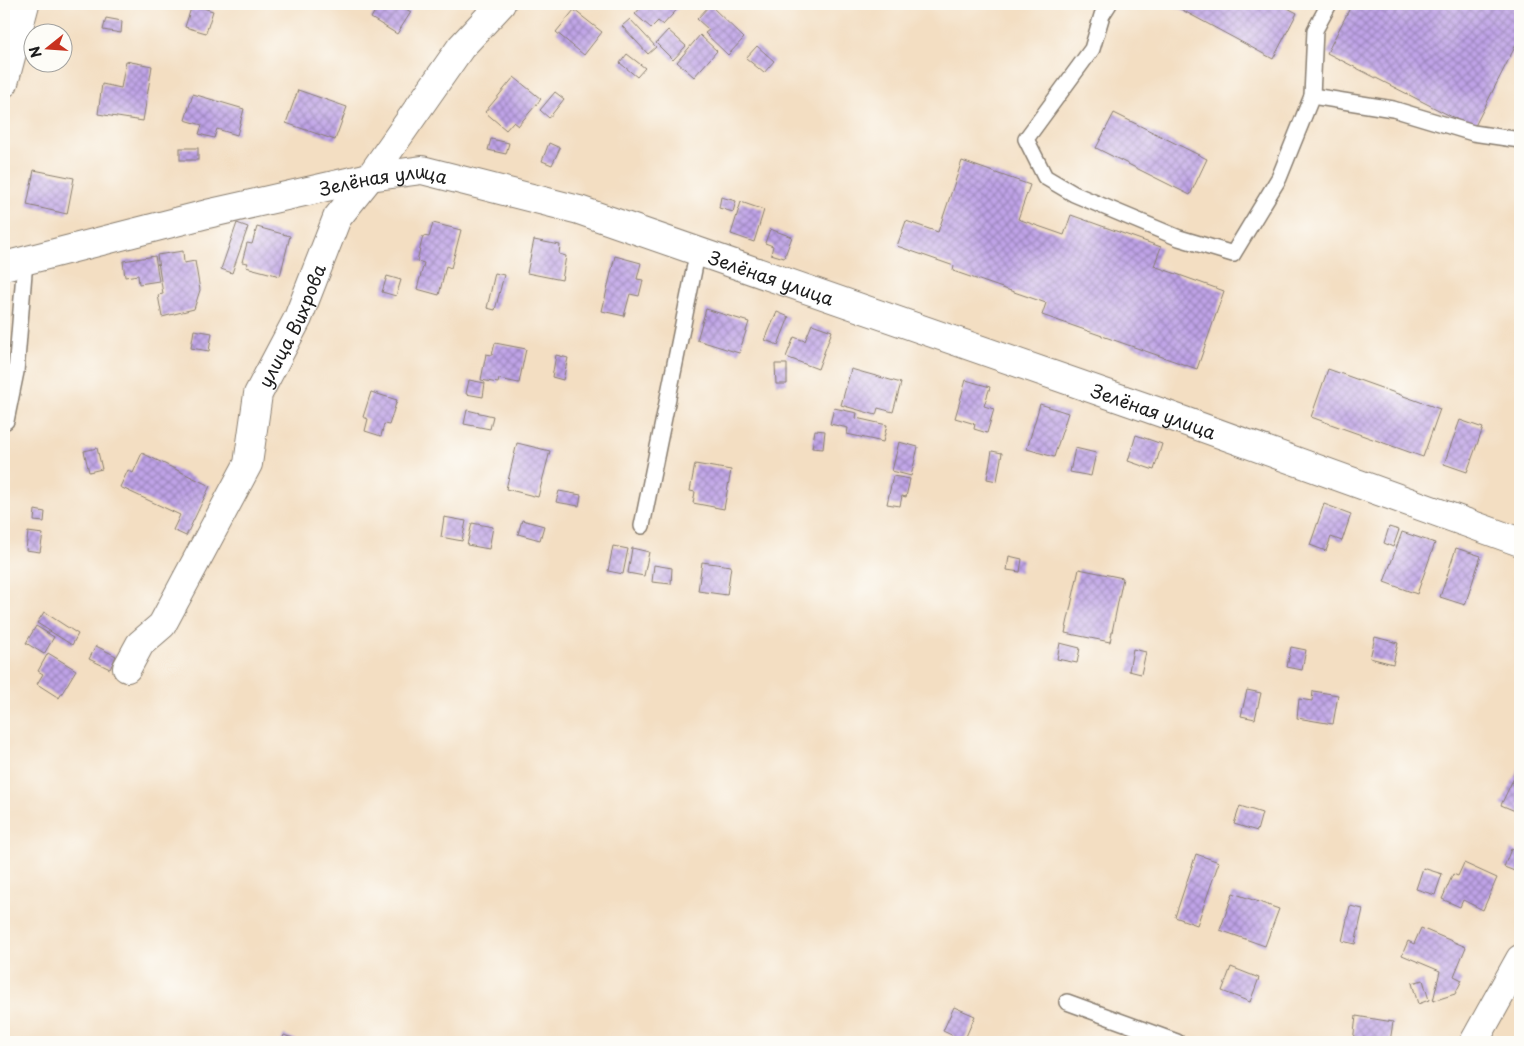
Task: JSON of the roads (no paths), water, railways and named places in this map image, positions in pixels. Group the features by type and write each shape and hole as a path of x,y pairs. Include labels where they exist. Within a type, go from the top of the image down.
{"street":[{"path":"4,83 25,4"},
{"name":"улица Вихрова","path":"127,668 140,644 162,625 248,464 258,394 298,318 337,218 370,177 461,47 501,4"},
{"name":"Зелёная улица","path":"14,264 207,214 370,177 422,170 579,210 698,250 1520,542"},
{"path":"1474,1042 1520,959"}],"lane":[{"path":"1109,4 1102,15 1092,49 1026,139 1045,177 1074,194 1179,238 1233,254 1279,178 1312,96 1315,30 1329,4"},
{"path":"1312,96 1393,109 1473,133 1520,140"},
{"path":"642,526 698,250"},
{"path":"6,421 16,372 14,264"},
{"path":"1067,1002 1177,1042"}]}
